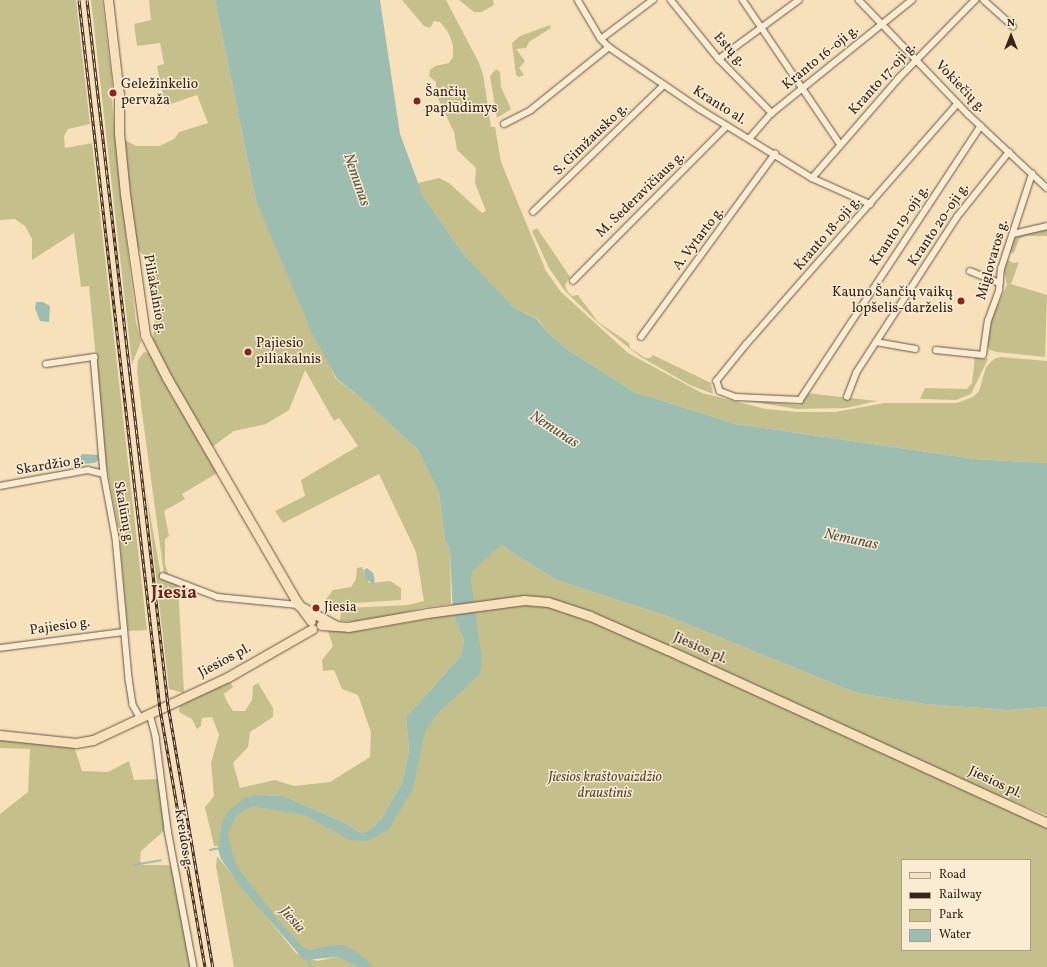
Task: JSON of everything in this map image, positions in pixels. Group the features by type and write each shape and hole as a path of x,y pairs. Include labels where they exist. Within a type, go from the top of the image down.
{"main road":[{"name":"Piliakalnio g.","path":"108,0 119,95 119,133 125,190 145,335 167,378 311,625"},
{"name":"Jiesios pl.","path":"0,735 76,743 93,740 141,719 228,677 311,625 318,630 321,625 338,626 372,624 446,610 536,600 590,616 1047,823"},
{"path":"298,605 338,626"}],"street":[{"name":"Kranto al.","path":"578,0 601,39 609,47 727,126 812,178 870,204"},
{"path":"601,39 653,0"},
{"name":"Estų g.","path":"671,0 719,59 772,113"},
{"path":"743,0 761,29 840,144"},
{"path":"719,59 799,0"},
{"name":"Vokiečių g.","path":"859,0 958,104 1047,188"},
{"name":"Kranto 16-oji g.","path":"749,139 772,113 912,0"},
{"name":"Kranto 17-oji g.","path":"812,178 840,144 916,60 975,0"},
{"path":"984,0 1013,26"},
{"path":"504,124 531,110 609,47"},
{"name":"S. Gimžausko g.","path":"533,212 664,85"},
{"name":"Kranto 18-oji g.","path":"717,381 958,104"},
{"name":"M. Sederavičiaus g.","path":"573,281 727,126"},
{"name":"Kranto 19-oji g.","path":"717,381 720,391 736,397 800,400 825,359 981,126"},
{"name":"Kranto 20-oji g.","path":"847,397 856,373 961,211 1009,152"},
{"name":"A. Vytarto g.","path":"641,337 775,154"},
{"name":"Miglovaros g.","path":"936,350 983,355 988,321 1000,291 1000,283 1013,234 1032,174"},
{"path":"1013,234 1047,226"},
{"path":"970,271 1000,283"},
{"path":"876,342 915,349"},
{"name":"Skalūnų g.","path":"46,364 94,357 104,474 116,538 131,695 141,719"},
{"name":"Skardžio g.","path":"0,486 88,470 104,474"},
{"path":"163,576 218,597 298,605"},
{"name":"Pajiesio g.","path":"0,648 124,632"},
{"name":"Kreidos g.","path":"150,714 156,736 168,830 194,967"}],"green space":[{"path":"0,0 76,0 90,124 68,129 64,136 65,148 92,143 147,630 128,631 119,533 106,463 89,286 81,287 74,233 32,260 32,239 25,226 15,219 0,220"},
{"path":"91,0 102,0 113,91 111,91 120,184 136,323 141,342 132,364"},
{"path":"149,0 215,0 256,201 336,379 365,401 418,450 439,493 445,541 450,550 451,604 426,607 368,622 340,621 341,611 346,608 408,605 424,601 416,552 379,474 283,523 275,511 305,496 301,480 358,446 339,418 334,421 305,370 289,410 266,424 234,431 212,447 152,342 155,325 149,261 136,247 123,139 136,146 159,146 174,139 179,132 208,123 197,95 165,106 157,66 164,64 160,43 137,46 134,24 151,20"},
{"path":"402,0 446,0 478,61 483,74 491,127 495,127 501,162 546,271 561,292 628,353 702,393 766,409 798,412 835,412 885,403 957,403 973,397 979,391 986,367 994,359 1000,357 1047,361 1047,463 975,459 736,424 634,392 568,350 546,331 538,319 513,307 487,281 464,255 423,196 418,183 439,178 449,183 482,213 486,211 475,183 476,168 457,150 454,132 436,94 436,82 429,76 430,70 435,66 449,63 453,57 453,45 448,32 440,22 434,21 430,28 424,26"},
{"path":"459,0 493,0 494,5 482,12 474,12"},
{"path":"550,25 551,28 529,42 526,48 516,49 525,61 519,68 524,75 519,77 516,75 512,43 520,36"},
{"path":"496,69 500,72 501,87 511,109 497,118 490,76"},
{"path":"1047,227 1047,236 1026,236 1019,239 1014,253 1009,252 1014,236"},
{"path":"537,228 570,277 565,285 568,292 572,296 578,295 598,322 629,343 630,348 645,358 650,358 653,355 711,383 713,394 690,385 639,356 597,322 565,291 549,268 532,231"},
{"path":"1008,260 1013,263 1019,262 1011,284 1047,295 1045,357 997,352 990,350 987,345 988,326 1007,285 1004,270"},
{"path":"144,352 150,353 219,472 182,494 185,499 164,511 169,536 165,539 165,564 169,577 164,574 137,372 138,360"},
{"path":"975,357 988,359 971,394 956,400 920,399 925,388 967,389 972,383"},
{"path":"806,393 877,401 846,408 797,409 730,398 799,405"},
{"path":"146,491 161,576 178,585 184,693 169,689"},
{"name":"Jiesios kraštovaizdžio draustinis","path":"501,545 556,580 667,616 857,693 925,704 1009,710 1047,707 1047,815 1009,800 1010,808 1047,827 1047,967 365,967 341,954 306,957 228,862 225,830 245,804 278,801 352,837 371,835 400,805 416,737 469,665 460,579"},
{"path":"362,567 369,583 390,581 401,588 401,600 341,604 337,611 325,608 326,599 333,590 351,587 356,579 357,568"},
{"path":"453,614 464,641 460,657 406,717 409,751 402,783 381,819 371,829 364,833 357,831 347,824 284,796 263,795 221,825 219,846 214,846 205,807 214,796 211,763 219,735 212,717 202,718 201,726 197,729 192,719 179,712 180,706 228,679 233,687 224,694 226,700 233,711 245,711 252,700 253,686 258,683 273,708 273,717 250,732 248,747 233,763 240,788 275,780 294,786 330,782 370,757 371,732 358,695 342,689 334,670 323,671 322,660 333,646 328,631 366,630"},
{"path":"0,738 74,746 82,771 108,772 129,761 134,780 158,779 165,830 141,851 140,861 143,865 167,865 172,867 192,967 0,967 0,814 28,792 30,749 0,748"},
{"path":"217,856 296,953 317,961 337,957 358,967 234,967 216,866"}],"water":[{"name":"Nemunas","path":"215,0 380,0 400,134 423,196 464,255 513,307 537,319 546,331 568,350 634,392 736,424 975,459 1047,463 1047,707 1009,710 925,704 857,693 667,616 556,580 501,545 472,571 471,580 482,662 479,675 436,715 425,732 413,789 389,829 368,841 350,840 304,815 253,806 238,814 228,832 231,849 238,868 278,920 304,948 311,950 332,945 344,945 357,952 374,967 358,967 337,957 304,960 240,886 221,859 218,849 221,825 228,811 246,797 263,795 284,796 347,824 357,831 364,833 371,829 381,819 402,783 409,751 406,717 460,657 464,641 453,614 450,550 445,541 439,493 418,450 365,401 337,379 311,331 256,201"},
{"path":"36,302 43,302 50,306 49,322 40,321 35,308"},
{"path":"82,454 98,455 99,460 94,463 82,464 79,458"},
{"path":"367,568 373,573 375,580 373,584 366,579 364,570"}],"waterway":[{"path":"210,850 220,848"},
{"path":"134,865 161,860"},
{"path":"308,960 312,967"}],"railway":[{"path":"79,0 160,709 205,967"},
{"path":"87,0 168,705 213,967"}],"place":[{"name":"Geležinkelio pervaža","path":"113,93"},
{"name":"Šančių paplūdimys","path":"417,101"},
{"name":"Kauno Šančių vaikų lopšelis-darželis","path":"961,301"},
{"name":"Pajiesio piliakalnis","path":"248,352"},
{"name":"Jiesia","path":"316,608"}],"district":[{"name":"Jiesia","path":"174,594"}]}
